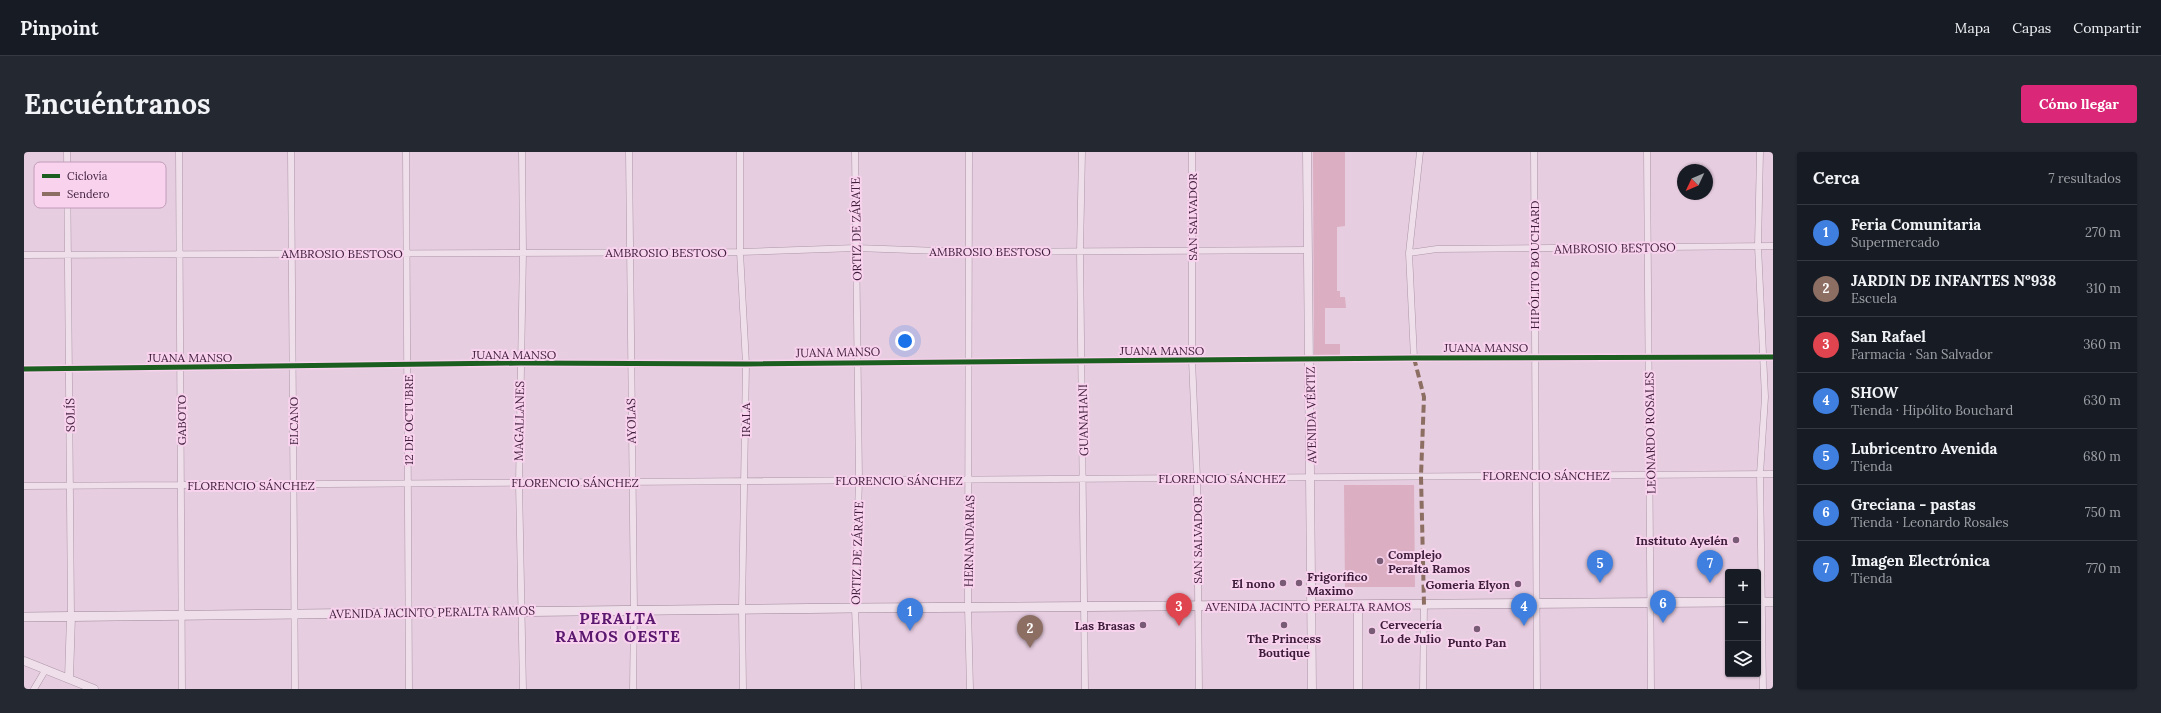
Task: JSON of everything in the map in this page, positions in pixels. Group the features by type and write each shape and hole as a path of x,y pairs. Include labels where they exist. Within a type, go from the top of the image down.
{"main road":[{"name":"AVENIDA JACINTO PERALTA RAMOS","path":"24,617 855,608 1725,602"},
{"path":"1761,602 1773,602"}],"street":[{"name":"SOLÍS","path":"67,152 67,162"},
{"name":"GABOTO","path":"179,152 182,689"},
{"name":"ELCANO","path":"291,152 295,689"},
{"name":"12 DE OCTUBRE","path":"406,152 409,689"},
{"name":"MAGALLANES","path":"522,152 519,483 520,612 523,689"},
{"name":"AYOLAS","path":"629,152 630,364 634,610 633,689"},
{"name":"IRALA","path":"740,152 740,252 746,364 742,609 743,689"},
{"name":"ORTIZ DE ZÁRATE","path":"855,152 859,480 855,608 858,689"},
{"name":"HERNANDARIAS","path":"970,152 968,252 968,608 970,689"},
{"name":"GUANAHANI","path":"1082,152 1080,251 1084,478 1085,689"},
{"name":"SAN SALVADOR","path":"1192,152 1192,360 1197,478 1197,606 1199,689"},
{"name":"AVENIDA VÉRTIZ","path":"1308,152 1312,689"},
{"path":"1414,358 1409,253 1420,152"},
{"name":"HIPÓLITO BOUCHARD","path":"1534,152 1537,474 1537,689"},
{"name":"LEONARDO ROSALES","path":"1647,152 1652,603 1651,689"},
{"path":"1760,152 1758,246 1765,397 1760,474 1760,569"},
{"name":"SOLÍS","path":"68,208 71,486 71,616 69,678"},
{"name":"AMBROSIO BESTOSO","path":"1409,253 1437,249 1773,246"},
{"name":"AMBROSIO BESTOSO","path":"24,255 180,253 740,252 856,248 968,252 1308,250"},
{"name":"JUANA MANSO","path":"24,369 70,367 520,363 746,364 1649,356 1773,357"},
{"name":"FLORENCIO SÁNCHEZ","path":"24,486 969,480 1537,474 1773,474"},
{"path":"1358,605 1358,689"},
{"path":"1423,689 1424,605"},
{"path":"1760,605 1764,689"},
{"path":"24,661 94,689"},
{"path":"34,689 46,669"}],"shaded area":[{"path":"1313,152 1345,152 1345,226 1337,227 1337,291 1340,291 1340,297 1345,297 1346,308 1325,308 1325,344 1340,344 1340,355 1314,355"},
{"name":"Complejo Peralta Ramos","path":"1344,485 1414,485 1415,587 1345,587"}],"marked path":[{"path":"1414,358 1424,397 1421,476 1424,605"}],"cycle path":[{"path":"24,369 520,363 746,364 1414,358 1773,357"}],"place":[{"name":"Instituto Ayelén","path":"1736,540"},
{"name":"Complejo Peralta Ramos","path":"1380,561"},
{"name":"El nono","path":"1283,583"},
{"name":"Frigorífico Maximo","path":"1299,583"},
{"name":"Lubricentro Avenida","path":"1600,583"},
{"name":"Imagen Electrónica","path":"1710,583"},
{"name":"Gomeria Elyon","path":"1518,584"},
{"name":"Greciana - pastas","path":"1663,623"},
{"name":"Las Brasas","path":"1143,625"},
{"name":"The Princess Boutique","path":"1284,625"},
{"name":"San Rafael","path":"1179,626"},
{"name":"SHOW","path":"1524,626"},
{"name":"Punto Pan","path":"1477,629"},
{"name":"Feria Comunitaria","path":"910,631"},
{"name":"Cervecería Lo de Julio","path":"1372,631"},
{"name":"JARDIN DE INFANTES Nº938","path":"1030,648"}],"district":[{"name":"PERALTA RAMOS OESTE","path":"618,627"}]}
